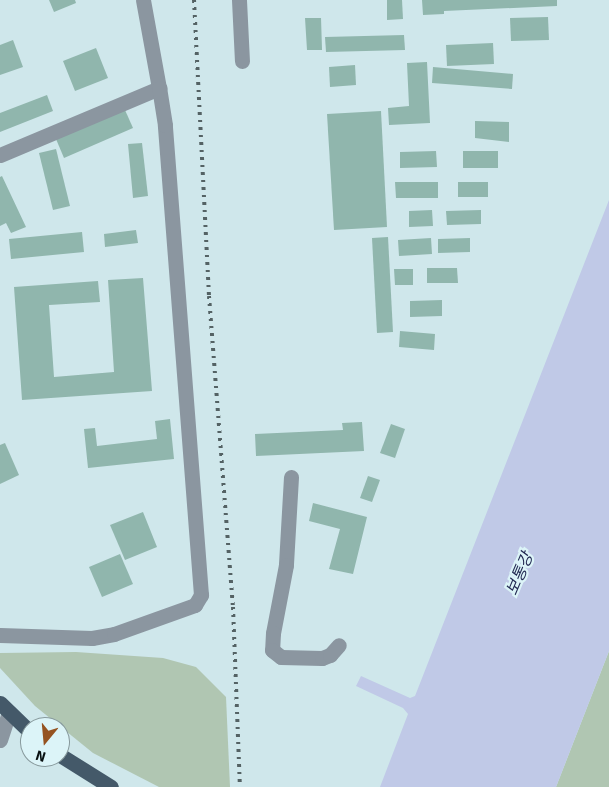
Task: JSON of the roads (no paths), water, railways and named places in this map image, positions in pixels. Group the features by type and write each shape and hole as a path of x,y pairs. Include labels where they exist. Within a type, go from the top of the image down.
{"main road":[{"path":"4,708 20,723"},
{"path":"70,761 112,787"}],"street":[{"path":"0,635 92,638 114,634 195,605 201,595 165,125 143,0"},
{"path":"238,0 242,61"},
{"path":"0,155 159,88"},
{"path":"291,477 286,565 273,633 272,650 281,657 293,659 322,658 330,656 339,645"},
{"path":"0,740 4,708"}],"water":[{"name":"보통강","path":"609,200 609,651 556,787 380,787 408,714 403,708 356,686 361,676 410,698 415,696"}],"railway":[{"path":"194,0 209,296 233,607 240,787"}]}
